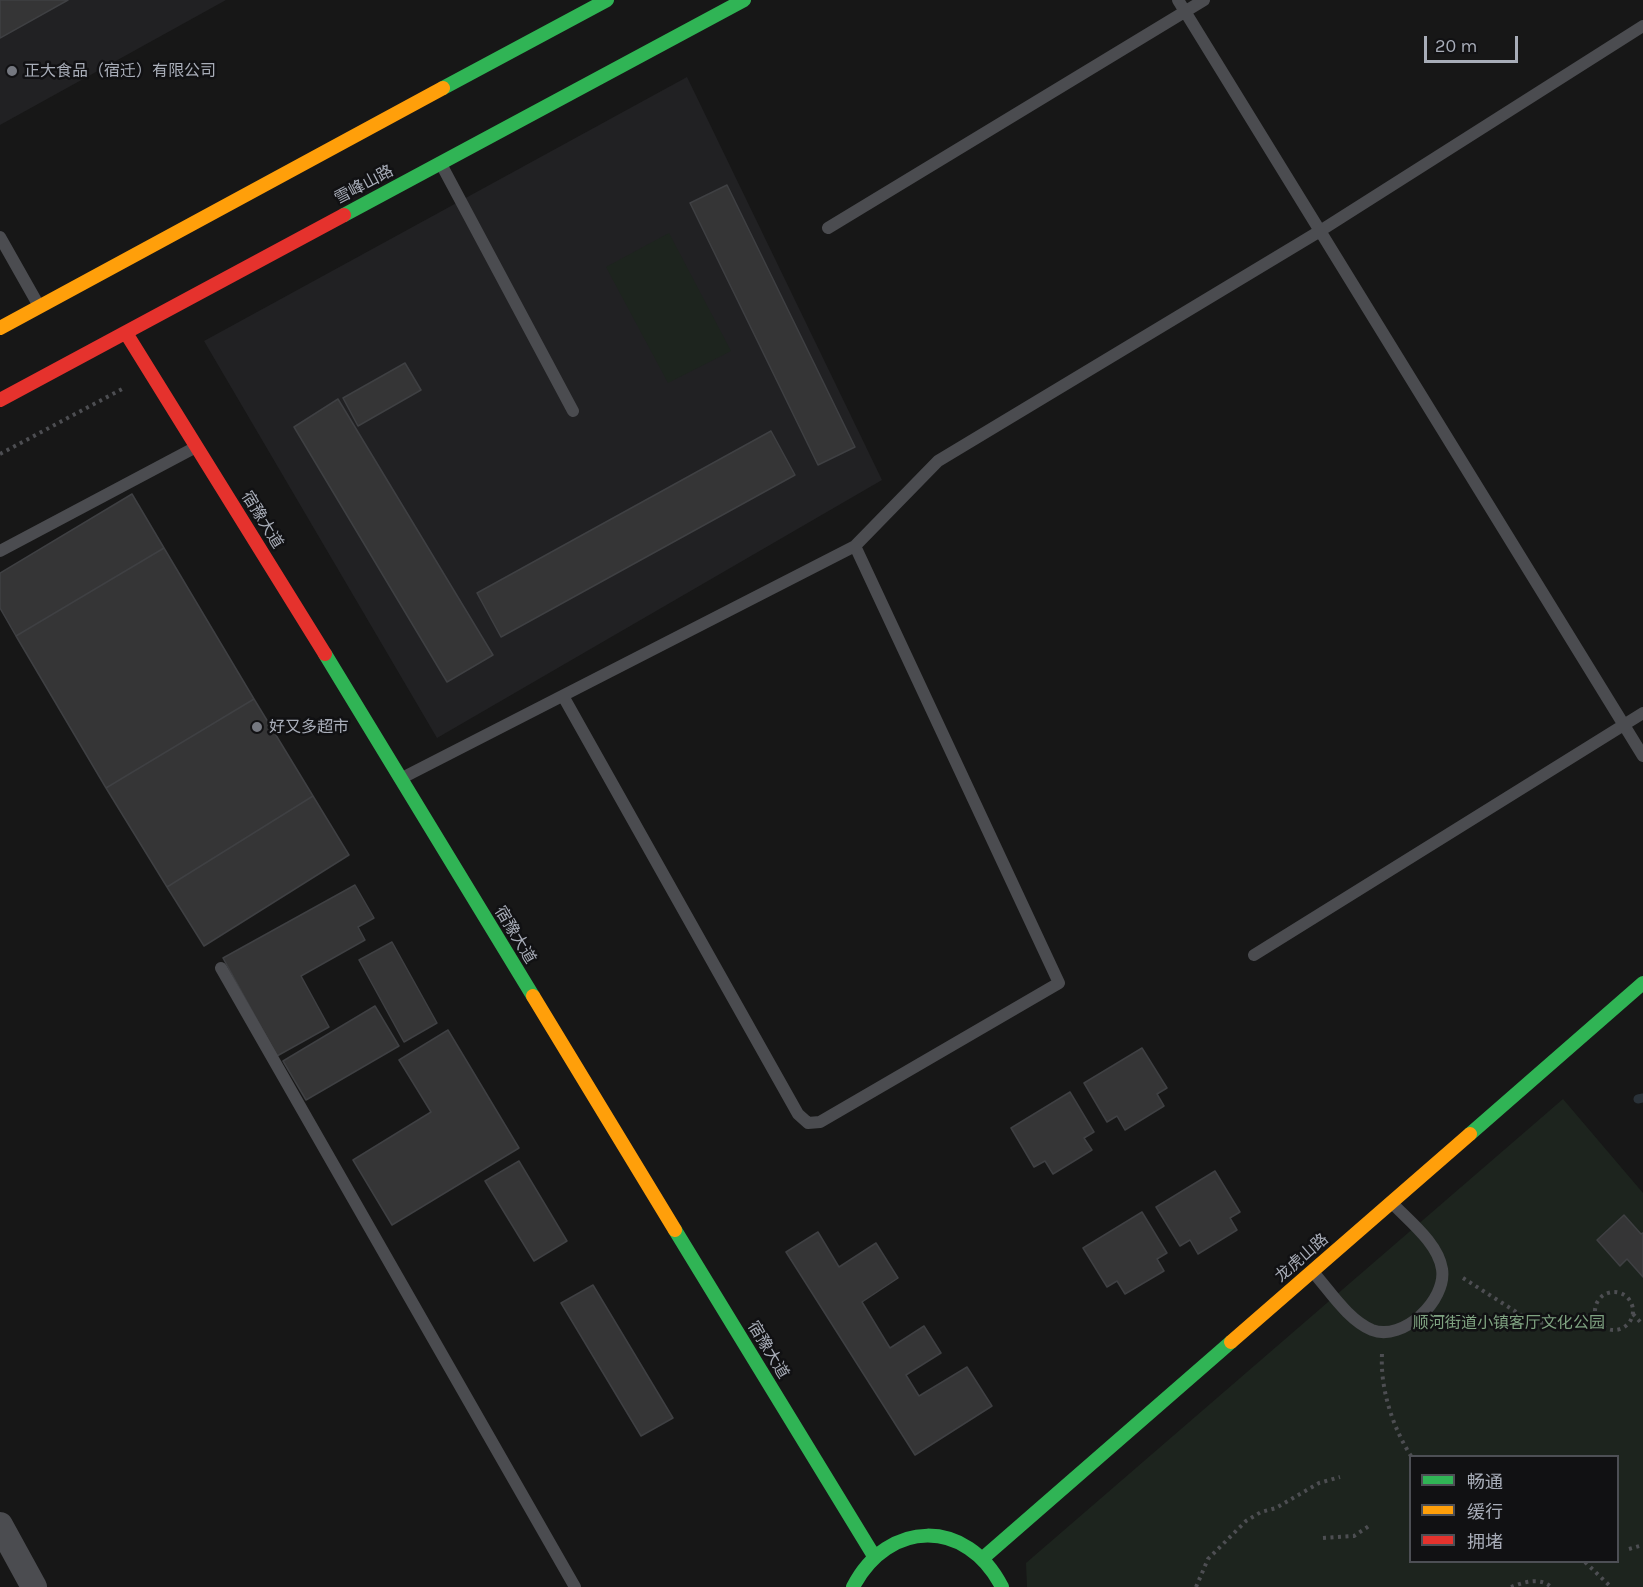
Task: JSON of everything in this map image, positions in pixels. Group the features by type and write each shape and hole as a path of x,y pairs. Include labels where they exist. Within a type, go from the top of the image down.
{"street":[{"path":"0,328 607,0"},
{"name":"雪峰山路","path":"0,400 744,0"},
{"name":"宿豫大道","path":"126,333 401,779 874,1556"},
{"name":"龙虎山路","path":"983,1558 1643,983"},
{"path":"0,1525 34,1587"},
{"path":"854,1587 857,1577 874,1556 897,1541 923,1535 949,1538 966,1545 993,1568 1002,1587"}],"lane":[{"path":"1178,0 1643,756"},
{"path":"828,228 1204,0"},
{"path":"401,779 855,546 938,461 1320,231 1643,26"},
{"path":"440,163 573,411"},
{"path":"0,237 39,307"},
{"path":"0,551 197,447"},
{"path":"563,696 798,1114 808,1123 820,1122 1059,983 855,546"},
{"path":"1254,955 1643,713"},
{"path":"221,968 575,1587"},
{"path":"1312,1271 1350,1314 1373,1330 1384,1332 1403,1329 1431,1304 1440,1288 1442,1270 1431,1246 1392,1202"}],"path":[{"path":"0,454 151,373"},
{"path":"1442,1270 1475,1285 1532,1322 1549,1323 1596,1315"},
{"path":"1633,1314 1627,1325 1615,1330 1603,1326 1596,1315 1598,1303 1611,1292 1627,1298 1633,1314 1643,1325"},
{"path":"1384,1332 1382,1361 1385,1390 1394,1422 1411,1455"},
{"path":"1196,1587 1208,1559 1246,1521 1260,1512 1276,1508 1319,1483 1340,1477"},
{"path":"1323,1538 1354,1536 1369,1526"},
{"path":"1629,1549 1643,1545"},
{"path":"1586,1563 1611,1587"},
{"path":"1511,1587 1535,1581 1545,1582 1551,1587"}],"shaded area":[{"path":"0,0 226,0 0,125"},
{"path":"687,77 882,480 437,738 204,341"}],"green space":[{"path":"669,233 731,351 668,383 606,267"},
{"name":"顺河街道小镇客厅文化公园","path":"1563,1099 1643,1193 1643,1587 1027,1587 1026,1563"}],"building":[{"path":"0,0 68,0 0,38"},
{"path":"727,185 855,447 818,465 690,203"},
{"path":"405,363 421,390 358,426 343,398"},
{"path":"338,399 493,655 447,682 294,427"},
{"path":"771,431 795,475 501,637 477,593"},
{"path":"132,494 164,548 16,636 0,608 0,573"},
{"path":"164,548 254,699 106,788 16,636"},
{"path":"254,699 313,796 167,887 106,788"},
{"path":"313,796 349,855 204,946 167,887"},
{"path":"355,885 374,918 358,927 365,940 301,976 329,1027 277,1056 223,958"},
{"path":"392,942 437,1023 404,1042 359,960"},
{"path":"375,1006 399,1046 306,1100 283,1061"},
{"path":"448,1030 519,1148 392,1225 353,1160 431,1112 399,1060"},
{"path":"1142,1048 1167,1088 1157,1094 1164,1106 1125,1130 1117,1116 1107,1122 1084,1083"},
{"path":"1070,1092 1094,1132 1084,1138 1092,1150 1053,1174 1045,1161 1034,1167 1011,1128"},
{"path":"519,1161 567,1241 534,1261 485,1181"},
{"path":"1215,1171 1240,1212 1230,1218 1237,1230 1198,1254 1190,1240 1180,1246 1156,1207"},
{"path":"1142,1212 1167,1253 1157,1259 1164,1271 1125,1294 1117,1281 1107,1287 1083,1248"},
{"path":"1624,1215 1641,1234 1643,1233 1643,1277 1627,1259 1620,1266 1597,1240"},
{"path":"818,1232 839,1267 876,1243 898,1278 862,1302 890,1348 924,1326 941,1353 906,1375 919,1396 967,1367 992,1406 915,1455 786,1252"},
{"path":"593,1285 673,1418 641,1436 561,1303"}],"waterway":[{"path":"1638,1099 1643,1098"}],"traffic: fast":[{"path":"443,88 607,0"},
{"path":"344,215 744,0"},
{"path":"325,654 533,996"},
{"path":"1470,1134 1643,983"},
{"path":"675,1230 874,1556"},
{"path":"983,1558 1231,1342"},
{"path":"853,1587 868,1565 886,1549 906,1539 927,1536 949,1539 969,1548 987,1564 1002,1587"}],"traffic: slow":[{"path":"0,328 443,88"},
{"path":"533,996 675,1230"},
{"path":"1231,1342 1470,1134"}],"traffic: jam":[{"path":"0,400 344,215"},
{"path":"126,333 325,654"}],"place":[{"name":"正大食品（宿迁）有限公司","path":"12,71"},
{"name":"好又多超市","path":"257,727"}]}
